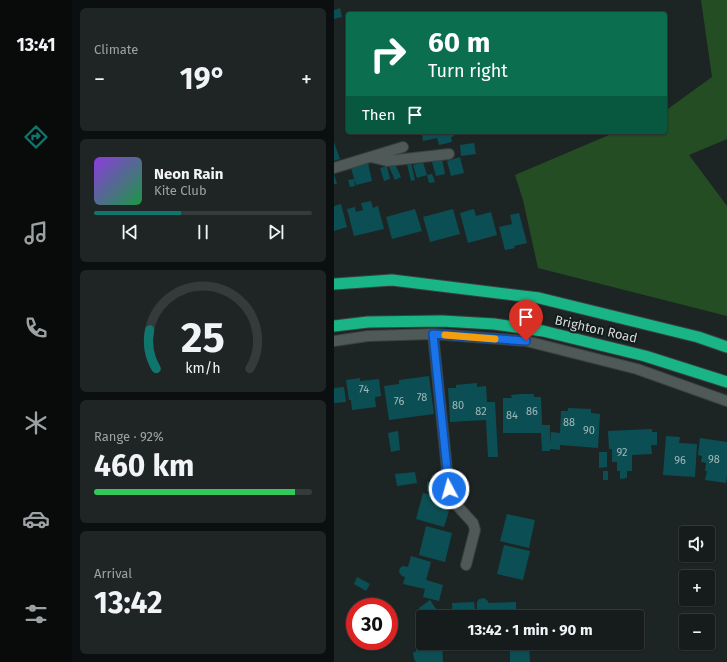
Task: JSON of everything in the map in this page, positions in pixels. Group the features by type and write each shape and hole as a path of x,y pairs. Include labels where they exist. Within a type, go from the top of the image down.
{"highway":[{"name":"Brighton Road","path":"334,284 392,280 539,298 698,337 726,347"},
{"name":"Brighton Road","path":"334,326 368,322 442,321 494,324 536,330 645,356 727,382"}],"street":[{"path":"334,168 403,147"},
{"path":"371,157 387,160 449,154"},
{"path":"433,334 451,499 473,523 475,530 466,565"},
{"path":"334,341 368,336 433,334 526,341 637,369 727,401"}],"green space":[{"path":"701,0 727,0 727,139 689,155 727,206 727,316 538,268 523,200 515,175 611,134 667,134 667,110 712,77"}],"building":[{"path":"340,8 342,17 334,19 334,10"},
{"path":"422,134 454,134 454,136 451,137 452,142 439,145 437,138 423,141"},
{"path":"334,142 340,159 334,161"},
{"path":"474,143 476,154 461,156 460,145"},
{"path":"460,157 464,173 451,176 447,161"},
{"path":"442,159 445,174 436,176 432,162"},
{"path":"423,162 427,175 417,178 413,165"},
{"path":"368,163 372,181 356,185 351,168"},
{"path":"411,163 415,180 411,181 407,164"},
{"path":"395,164 401,177 395,180 389,167"},
{"path":"387,166 390,179 384,181 380,168"},
{"path":"334,173 337,184 334,184"},
{"path":"432,174 435,182 429,183 427,175"},
{"path":"354,179 355,186 350,187 348,180"},
{"path":"371,201 373,208 378,206 384,229 354,236 347,209 355,207 356,212 363,210 361,203"},
{"path":"341,204 347,227 334,231 334,206"},
{"path":"415,209 422,231 392,239 386,217"},
{"path":"453,209 460,234 430,242 423,217"},
{"path":"474,209 476,216 491,212 497,235 468,243 460,213"},
{"path":"519,213 527,243 505,250 499,227 512,224 510,215"},
{"path":"429,376 434,414 389,420 384,386 399,384 399,380"},
{"path":"360,378 360,381 379,379 381,396 375,397 376,407 352,410 346,380"},
{"path":"477,383 477,387 486,386 487,402 495,402 498,457 488,457 486,420 450,422 448,388 456,388 456,385"},
{"path":"344,387 346,402 334,403 334,388"},
{"path":"534,394 534,397 541,397 542,425 550,425 550,444 551,432 560,433 561,411 568,411 568,408 591,409 591,413 600,414 598,448 560,445 560,450 550,449 550,451 542,451 541,433 503,433 503,398 512,398 511,395"},
{"path":"652,429 652,432 657,432 657,445 651,445 652,454 632,455 632,471 627,471 627,478 620,479 620,471 617,471 617,462 612,462 612,449 609,449 608,431"},
{"path":"398,431 400,450 391,452 388,433"},
{"path":"666,436 680,437 679,443 697,444 695,477 663,475"},
{"path":"700,438 727,442 726,483 705,480 707,471 705,471 706,463 701,462 702,456 698,455"},
{"path":"599,452 607,452 607,467 599,468"},
{"path":"603,471 608,471 608,480 603,480"},
{"path":"415,472 417,483 397,486 395,474"},
{"path":"438,481 438,490 427,491 427,482"},
{"path":"423,493 440,497 439,502 448,504 446,510 449,511 444,527 416,519"},
{"path":"507,514 535,520 529,548 500,541"},
{"path":"426,526 452,533 445,562 419,555"},
{"path":"504,545 530,551 523,580 497,574"},
{"path":"411,556 431,562 426,580 443,585 439,601 423,597 425,589 403,584 405,577 399,572 400,568 403,566 408,567"},
{"path":"357,577 370,584 366,591 354,584"},
{"path":"484,598 488,601 488,603 516,602 516,610 452,610 452,603 474,602 475,609 477,609 477,602 479,599"},
{"path":"430,600 437,610 420,610 419,608"},
{"path":"442,650 443,662 416,662 413,653 416,651"},
{"path":"510,650 529,650 530,662 510,662"}],"slow traffic":[{"path":"445,335 495,339"}],"route":[{"path":"449,489 433,334 526,341"}]}
